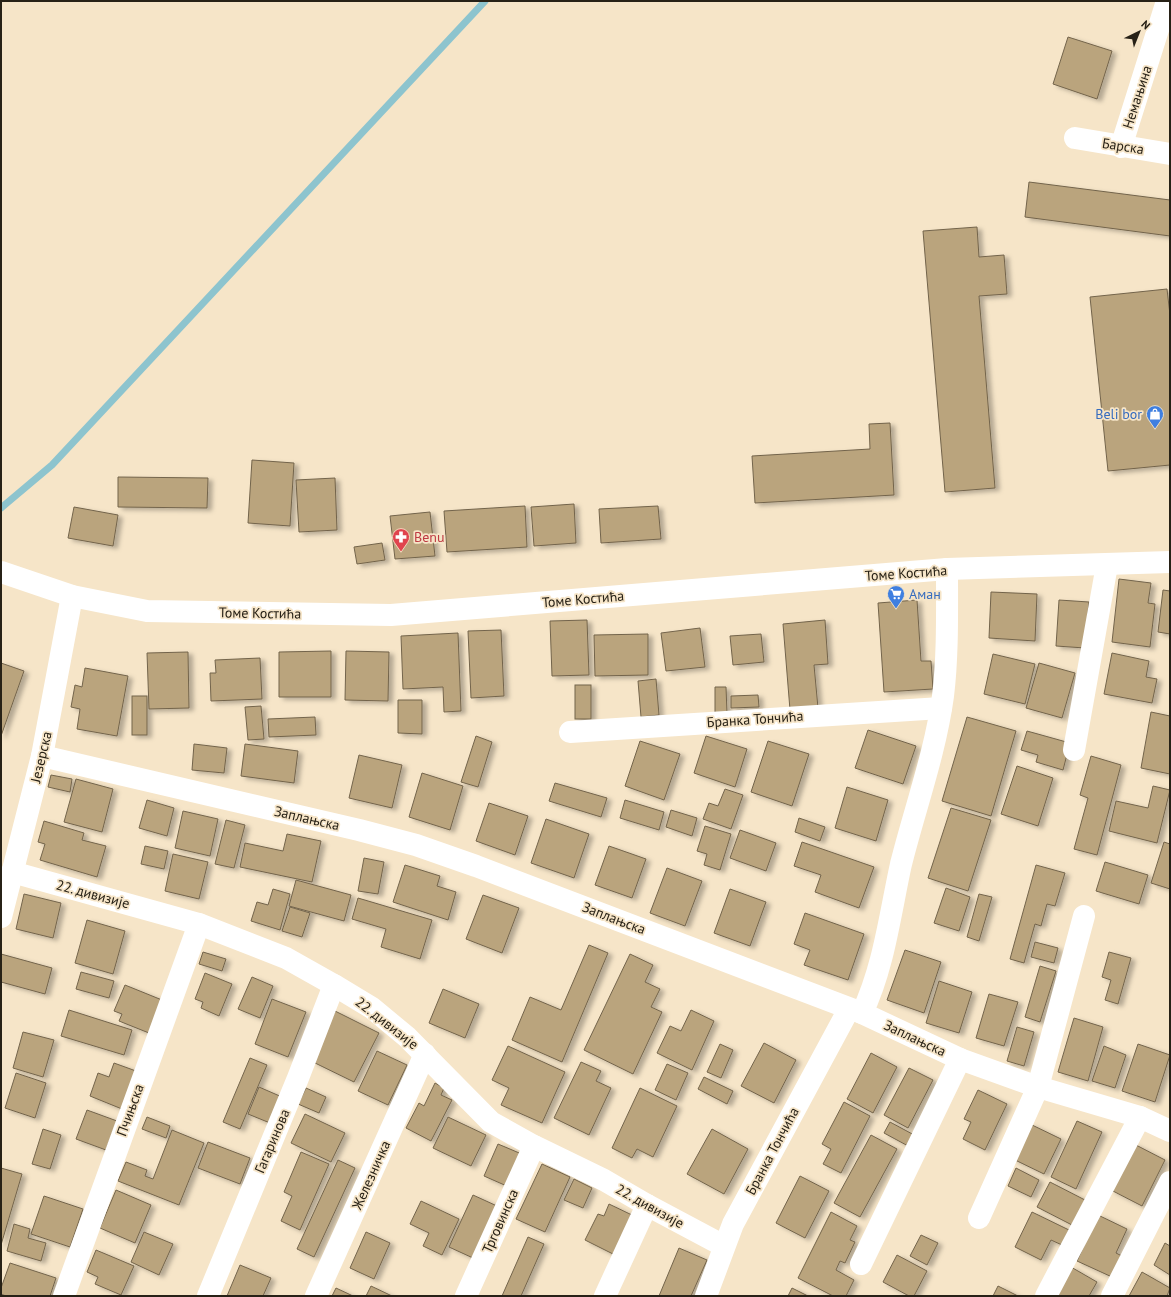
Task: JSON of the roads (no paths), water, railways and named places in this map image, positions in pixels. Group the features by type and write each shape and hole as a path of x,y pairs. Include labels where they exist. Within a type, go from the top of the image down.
{"street":[{"name":"Немањина","path":"1120,147 1167,1"},
{"name":"Барска","path":"1075,138 1120,147 1170,154"},
{"name":"Томе Костића","path":"1,572 72,596 147,611 391,615 947,569 1170,562"},
{"path":"1074,750 1107,565"},
{"name":"Бранка Тончића","path":"706,1296 732,1224 855,1011 872,991 902,862 932,757 941,708 946,645 947,569"},
{"name":"Језерска","path":"2,910 42,756 72,596"},
{"name":"Бранка Тончића","path":"570,732 941,708"},
{"name":"Заплањска","path":"42,756 359,830 416,845 664,937 855,1011 960,1059 1038,1087 1140,1118 1170,1131"},
{"name":"22. дивизије","path":"12,872 199,924 286,958 372,1008 425,1054 491,1122 534,1146 604,1180 724,1246"},
{"path":"980,1218 1038,1087 1084,916"},
{"name":"Пчињска","path":"64,1296 199,924"},
{"name":"Гагаринова","path":"208,1296 298,1078 334,985"},
{"name":"Железничка","path":"316,1296 425,1054"},
{"path":"861,1264 960,1059"},
{"path":"1046,1296 1140,1118"},
{"name":"Трговинска","path":"466,1296 534,1146"},
{"path":"1112,1296 1170,1182"},
{"path":"605,1296 647,1205"}],"waterway":[{"path":"1,508 52,465 485,1"}],"place":[{"name":"Beli bor","path":"1155,429"},
{"name":"Benu","path":"401,552"},
{"name":"Аман","path":"896,609"}]}
